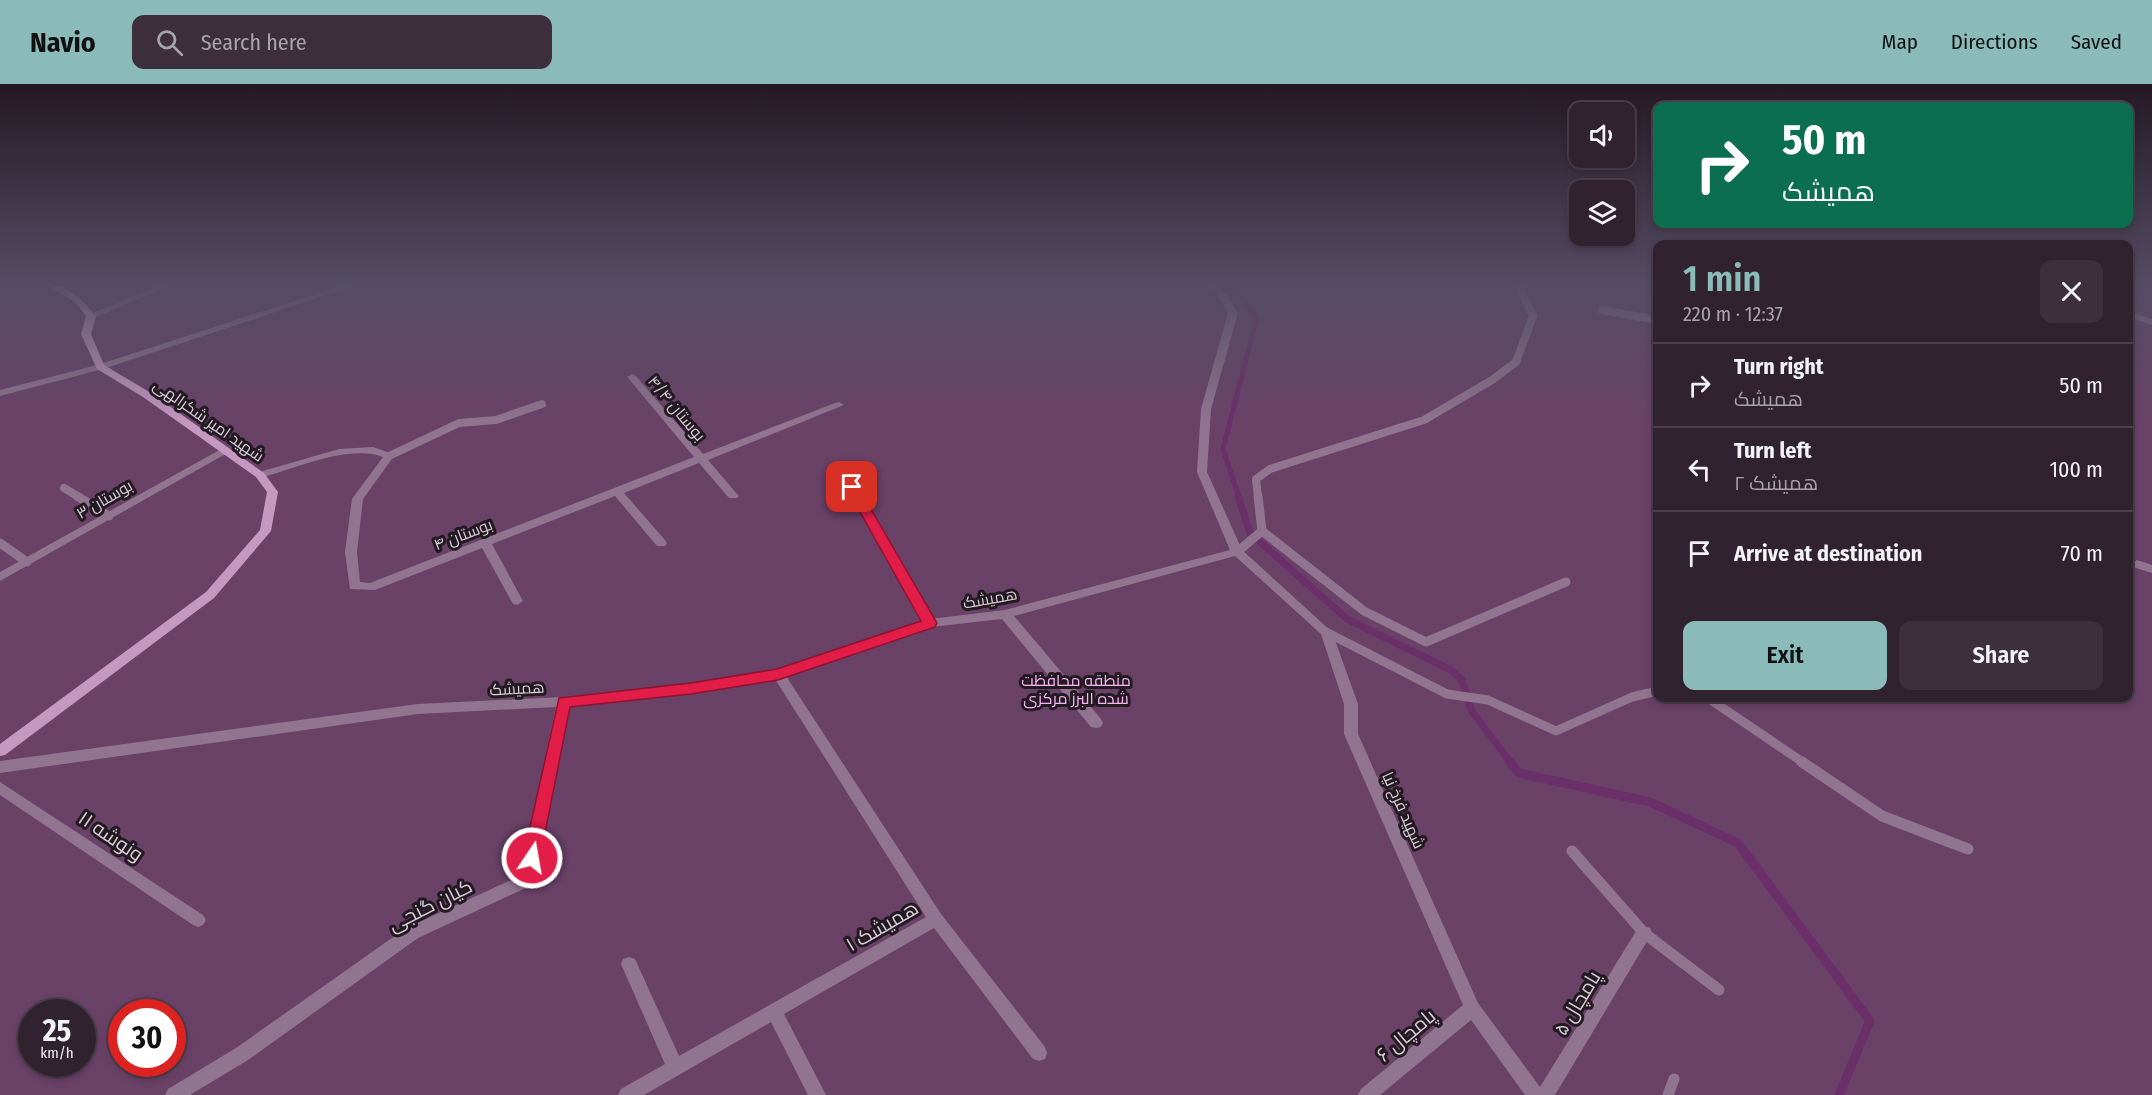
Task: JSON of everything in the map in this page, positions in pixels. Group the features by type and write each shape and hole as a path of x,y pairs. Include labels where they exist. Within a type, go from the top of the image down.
{"street":[{"path":"87,331 100,367"},
{"path":"0,393 100,367 210,331"},
{"path":"1228,331 1206,409 1202,472 1241,549"},
{"name":"شهید امیر شکرالهی","path":"0,751 210,595 265,531 273,492 260,475 147,395 100,367"},
{"name":"بوستان ۴/۴","path":"632,377 732,496"},
{"name":"بوستان ۴","path":"389,456 358,499 351,552 354,586 371,587 839,405"},
{"name":"بوستان ۳","path":"0,578 225,450"},
{"path":"260,475 339,452 373,450 389,456"},
{"path":"616,491 661,543"},
{"path":"485,543 518,601"},
{"name":"همیشک","path":"0,767 418,710 564,702 691,689 778,674 930,623 1005,614 1241,549"},
{"name":"شهید فرخ نیا","path":"1241,549 1326,633 1351,704 1351,734 1472,1008 1535,1095"},
{"path":"2137,564 2152,569"},
{"path":"1005,614 1096,723"},
{"name":"همیشک ۱","path":"627,1095 936,919 778,674"},
{"name":"کیان گنجی","path":"174,1095 242,1054 412,933 527,880 564,702"},
{"name":"ونوشه ۱۱","path":"0,788 198,920"},
{"path":"936,919 1039,1053"},
{"name":"پامچال ۵","path":"1545,1095 1644,933"},
{"path":"629,963 675,1066"},
{"name":"پامچال ۶","path":"1367,1095 1472,1008"},
{"path":"774,1012 817,1095"}],"lane":[{"path":"1527,331 1516,362 1492,380 1424,420 1270,469 1256,480 1262,531 1364,610 1426,642 1566,582"},
{"path":"389,456 459,423 496,420 542,404"},
{"path":"852,487 930,623"},
{"path":"64,488 109,516"},
{"path":"1241,549 1262,531"},
{"path":"0,543 27,562"},
{"path":"1326,633 1447,694 1488,700 1556,731 1632,697 1653,692"},
{"path":"1714,702 1882,816 1968,849"},
{"path":"1572,851 1644,933 1719,990"},
{"path":"1668,1095 1674,1079"}],"green space":[{"name":"منطقه محافظت شده البرز مرکزی","path":"0,331 1653,331 1653,702 2133,702 2133,331 2152,331 2152,1095 0,1095"}],"waterway":[{"path":"1239,497 1223,449 1253,331"},
{"path":"1238,496 1250,533 1347,619 1451,670 1462,680 1471,710 1511,763"},
{"path":"1510,762 1519,773 1650,802 1738,843 1870,1021 1839,1095"}],"route":[{"path":"532,858 564,702 691,689 778,674 930,623 852,487"}]}
